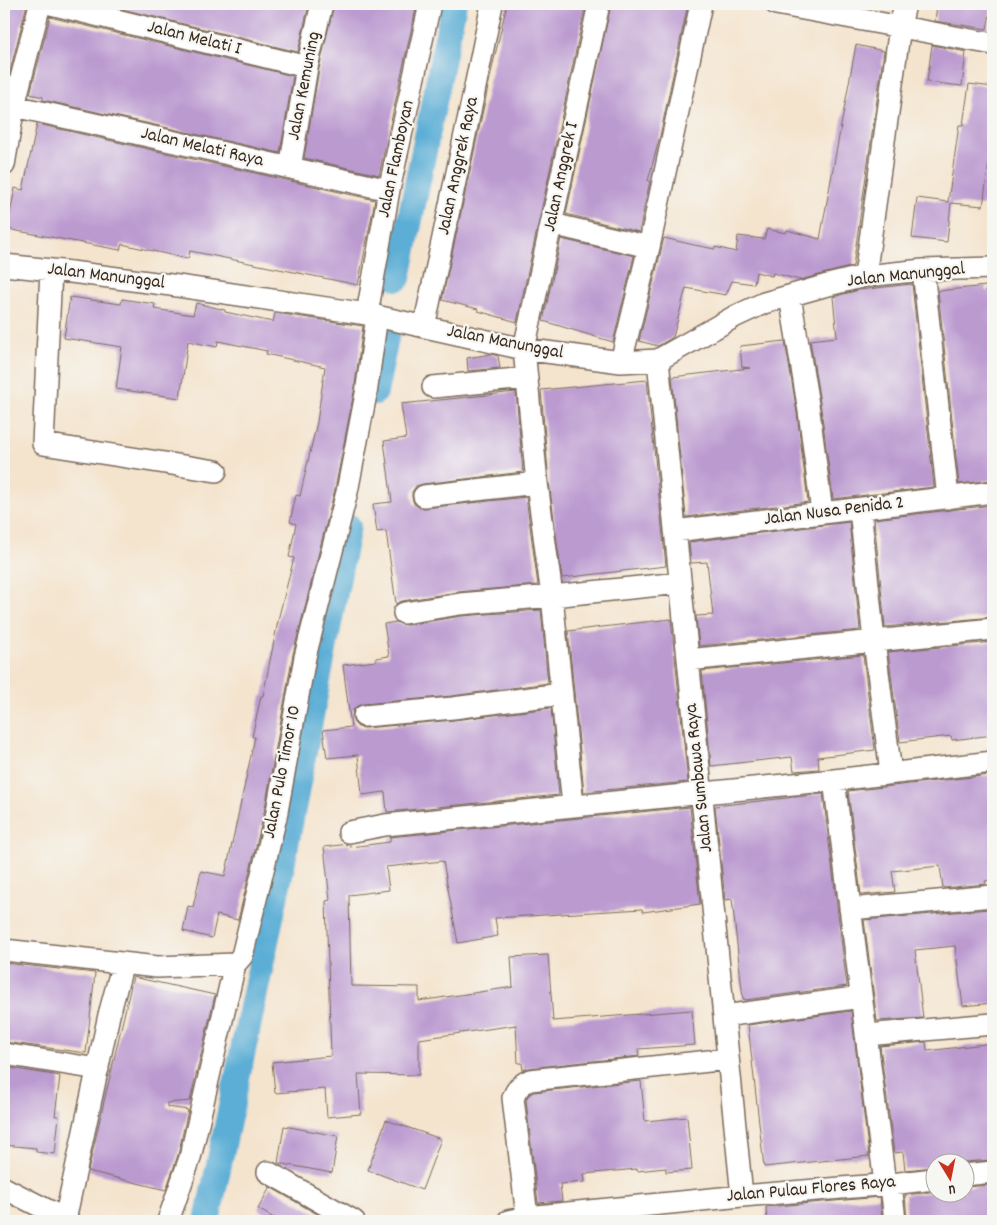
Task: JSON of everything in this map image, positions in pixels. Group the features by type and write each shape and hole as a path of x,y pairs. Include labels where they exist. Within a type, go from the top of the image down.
{"street":[{"path":"4,165 14,106 40,4"},
{"name":"Jalan Melati I","path":"51,4 307,66"},
{"name":"Jalan Kemuning","path":"290,168 307,66 322,4"},
{"name":"Jalan Flamboyan","path":"376,316 389,190 430,4"},
{"name":"Jalan Anggrek Raya","path":"416,326 474,97 492,4"},
{"name":"Jalan Anggrek I","path":"573,806 552,596 537,483 524,349 599,4"},
{"path":"621,362 649,247 701,4"},
{"path":"776,4 801,6 993,44"},
{"path":"864,276 900,27 905,4"},
{"name":"Jalan Melati Raya","path":"14,106 389,190"},
{"path":"552,224 649,247"},
{"name":"Jalan Manunggal","path":"4,265 171,285 376,316 524,349 621,362 658,360 734,317 764,303 864,276 923,270 993,268"},
{"path":"51,270 43,444 216,471"},
{"path":"923,270 948,498"},
{"path":"790,296 809,412 822,513"},
{"name":"Jalan Pulo Timor 10","path":"168,1221 190,1158 235,964 242,956 276,817 305,657 347,492 366,394 376,316"},
{"name":"Jalan Sumbawa Raya","path":"658,360 742,1196"},
{"path":"433,387 527,378"},
{"path":"424,496 537,483"},
{"name":"Jalan Nusa Penida 2","path":"675,531 993,492"},
{"path":"860,508 874,641 891,773"},
{"path":"404,613 460,604 680,583"},
{"path":"688,660 993,629"},
{"path":"364,716 562,694"},
{"path":"349,832 385,825 834,780 993,762"},
{"path":"834,780 866,1035 895,1221"},
{"path":"850,909 993,896"},
{"path":"4,950 157,967 235,964"},
{"path":"4,1188 67,1221 109,1015 123,963"},
{"path":"724,1016 861,997"},
{"path":"866,1035 993,1024"},
{"path":"4,1054 98,1069"},
{"path":"517,1219 513,1098 516,1089 522,1084 530,1080 728,1059"},
{"path":"268,1172 354,1221"},
{"path":"974,1174 993,1172"},
{"name":"Jalan Pulau Flores Raya","path":"517,1219 627,1215 742,1196 924,1180"}],"building":[{"path":"4,4 27,4 8,79 4,78"},
{"path":"102,4 309,4 298,52"},
{"path":"334,4 417,4 379,175 304,158 319,69"},
{"path":"507,4 586,4 517,322 442,300"},
{"path":"611,4 688,4 660,136 648,181 650,181 639,232 566,214"},
{"path":"937,4 992,4 987,29 935,21"},
{"path":"50,17 293,76 280,153 43,100 43,97 30,94"},
{"path":"856,45 884,51 853,266 800,280 773,273 772,276 756,272 754,284 732,281 726,295 686,288 673,337 658,346 639,341 664,238 736,252 738,236 764,239 767,229 786,233 787,230 820,239"},
{"path":"932,45 966,52 962,86 927,82"},
{"path":"969,84 993,87 993,133 983,206 951,203 947,242 912,238 917,198 948,202 959,125 963,125"},
{"path":"37,124 375,200 358,285 190,251 188,259 122,244 120,250 7,229 15,188 23,190"},
{"path":"561,239 634,256 613,342 543,321"},
{"path":"912,284 934,487 833,499 810,340 837,337 833,297 859,290"},
{"path":"986,286 986,291 993,290 993,480 959,484 938,291"},
{"path":"70,297 121,304 122,299 155,304 154,309 193,315 196,303 225,310 225,312 273,322 275,313 363,326 354,392 335,489 293,654 264,813 238,920 217,915 212,938 183,931 188,906 193,907 201,871 225,876 255,737 252,737 294,558 289,557 296,524 290,522 296,495 300,496 317,422 325,367 266,354 267,351 218,341 217,347 188,341 180,398 116,389 122,347 64,338"},
{"path":"785,341 797,413 808,502 686,517 672,377 750,368 742,367 740,346"},
{"path":"491,354 498,356 500,368 468,371 467,358"},
{"path":"647,380 666,566 562,578 549,482 541,390"},
{"path":"516,392 523,472 423,484 416,486 412,492 412,497 414,504 420,508 425,508 526,497 538,585 458,592 402,601 396,604 386,531 377,532 373,504 392,502 384,441 406,438 401,404"},
{"path":"993,505 993,617 885,627 874,519"},
{"path":"849,522 860,630 699,646 696,616 713,615 707,562 691,563 689,542"},
{"path":"541,610 548,683 452,696 363,704 353,710 352,718 358,727 365,728 454,720 551,708 559,795 387,812 385,792 362,795 358,755 327,758 323,730 351,727 343,665 376,661 376,658 389,656 384,624 396,622 406,625 462,616"},
{"path":"671,619 688,782 584,792 568,631"},
{"path":"993,642 993,735 952,740 951,736 900,742 888,652"},
{"path":"863,655 875,750 818,757 819,769 794,771 792,757 711,766 702,671"},
{"path":"990,775 993,801 993,880 985,881 986,884 943,888 940,866 892,871 895,892 861,895 848,791"},
{"path":"823,794 847,986 745,1000 743,999 732,899 725,900 715,806"},
{"path":"690,807 700,904 643,912 642,909 495,918 498,936 458,943 443,861 386,867 389,890 349,895 351,986 419,987 419,1001 513,987 511,957 548,955 553,1021 692,1010 695,1045 638,1049 639,1056 523,1070 522,1063 518,1063 516,1025 419,1039 419,1075 358,1074 361,1114 327,1117 325,1089 275,1093 272,1062 331,1056 326,901 330,900 324,847 349,844 350,847 390,842 390,837"},
{"path":"989,909 993,948 993,1003 963,1006 955,946 915,950 923,1018 877,1021 864,920"},
{"path":"4,963 95,973 86,1053 4,1042"},
{"path":"133,977 215,995 190,1101 167,1103 167,1107 188,1110 178,1155 166,1190 88,1171"},
{"path":"851,1011 869,1156 764,1167 748,1025"},
{"path":"926,1042 927,1051 993,1043 993,1160 974,1161 974,1152 924,1152 924,1168 905,1170 903,1152 894,1153 880,1046"},
{"path":"4,1067 60,1076 55,1116 59,1116 55,1154 36,1152 36,1148 4,1145"},
{"path":"641,1081 645,1121 687,1117 692,1170 666,1172 666,1168 637,1171 637,1169 584,1174 585,1182 560,1184 562,1201 538,1203 526,1100 528,1096 533,1092"},
{"path":"386,1120 441,1139 422,1190 368,1170"},
{"path":"284,1126 338,1136 332,1173 278,1163"},
{"path":"993,1185 993,1221 907,1221 905,1195 924,1193 924,1202 974,1202 974,1186"},
{"path":"270,1187 324,1218 323,1221 279,1221 258,1209"},
{"path":"880,1197 882,1221 767,1221 766,1207"}],"waterway":[{"path":"398,278 454,4"},
{"path":"375,392 387,333"},
{"path":"207,1221 282,865 348,526"}]}
